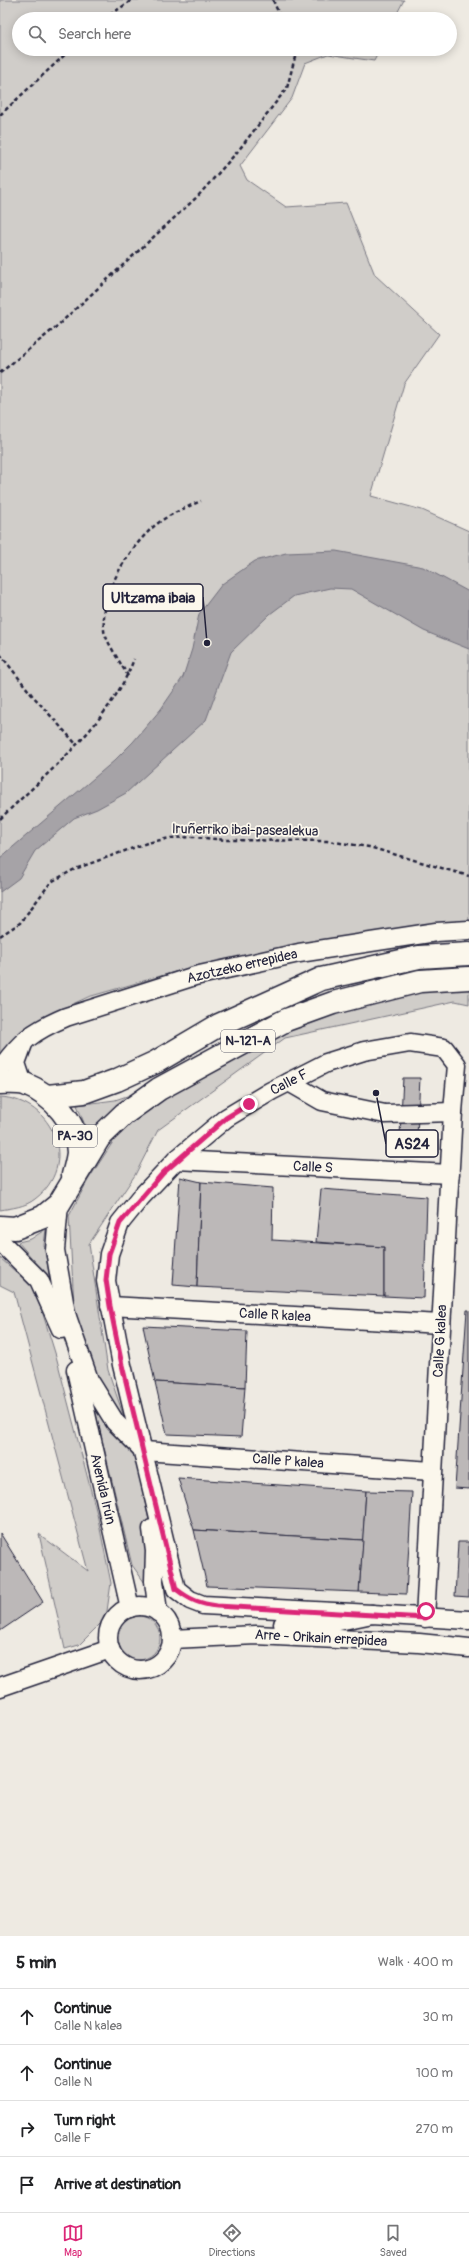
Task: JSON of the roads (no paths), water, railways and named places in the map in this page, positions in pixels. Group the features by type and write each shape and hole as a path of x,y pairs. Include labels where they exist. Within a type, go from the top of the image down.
{"highway":[{"name":"N-121-A","path":"48,1096 84,1092 117,1080 156,1062 219,1025 321,979 419,957 469,954"},
{"name":"N-121-A","path":"72,1184 99,1138 124,1114 159,1089 286,1020 333,1004 420,982 469,978"},
{"name":"PA-30","path":"0,1083 23,1084 48,1096 69,1120 75,1136 78,1153 72,1184 59,1204 43,1218 15,1228 0,1227"}],"street":[{"name":"Azotzeko errepidea","path":"0,1070 13,1050 25,1039 46,1026 66,1017 195,976 299,953 436,932 469,930"},
{"path":"23,1084 16,1063 25,1039"},
{"name":"Calle F","path":"372,1614 204,1605 190,1600 176,1589 153,1488 122,1365 110,1306 106,1280 109,1254 120,1223 141,1197 176,1160 226,1118 289,1082 326,1063 364,1051 410,1043 444,1048 457,1065"},
{"name":"Calle G kalea","path":"425,1618 432,1471 450,1174 452,1112 457,1065"},
{"path":"289,1082 322,1102 385,1114 452,1112"},
{"name":"Calle S","path":"176,1160 450,1174"},
{"name":"Avenida Irún","path":"59,1204 55,1250 66,1314 76,1370 130,1608"},
{"name":"Avenida Irún","path":"0,1241 39,1280 53,1308 76,1370"},
{"name":"Calle R kalea","path":"110,1306 441,1324"},
{"name":"Avenida Irún","path":"66,1314 89,1380 115,1422 144,1451"},
{"name":"Calle P kalea","path":"144,1451 432,1471"},
{"path":"153,1488 149,1495 148,1514 155,1551 154,1581 158,1612"},
{"path":"149,1607 158,1612 166,1619 171,1628 172,1639 170,1650 164,1660 156,1666 145,1670 134,1670 124,1666 115,1658 110,1649 110,1629 121,1613 130,1608 149,1607"},
{"path":"224,1636 244,1624 320,1625 372,1614 469,1620"},
{"name":"Arre - Orikain errepidea","path":"172,1639 256,1635 419,1643 469,1648"},
{"path":"0,1687 110,1649"}],"place":[{"name":"Ultzama ibaia","path":"207,643"},
{"name":"AS24","path":"376,1093"}]}
